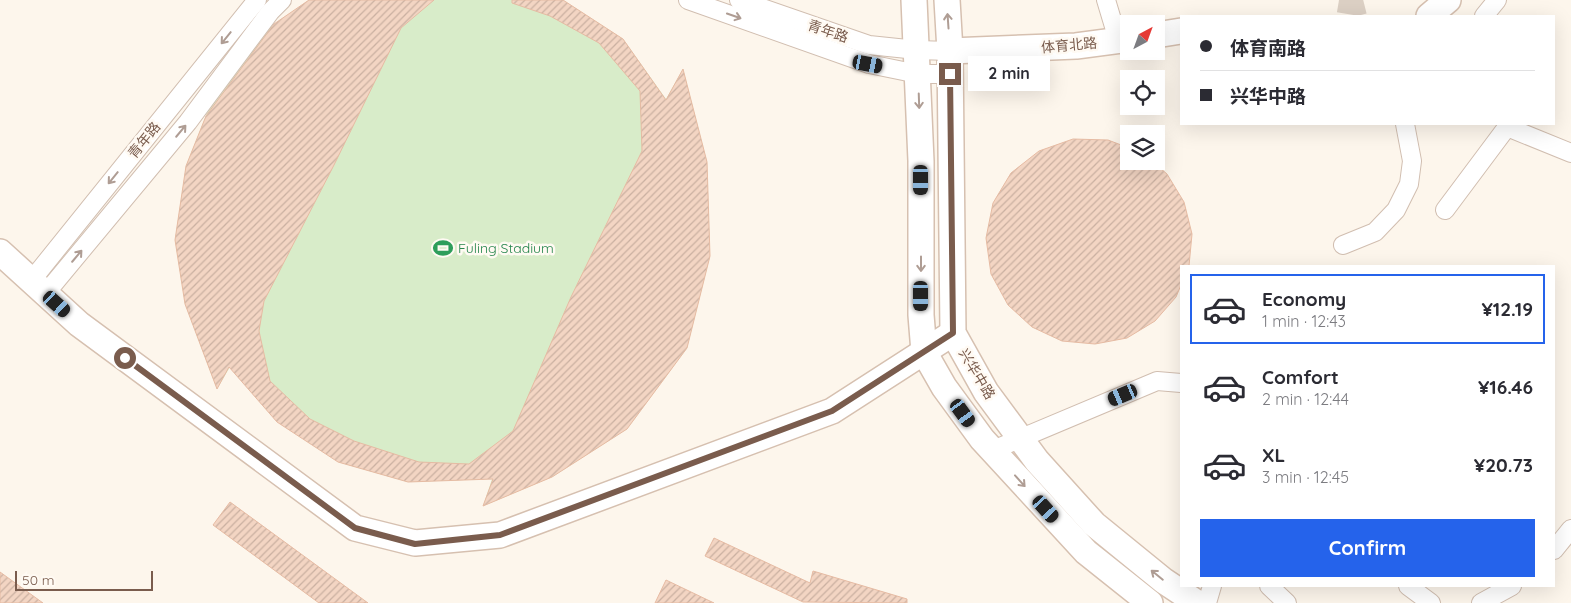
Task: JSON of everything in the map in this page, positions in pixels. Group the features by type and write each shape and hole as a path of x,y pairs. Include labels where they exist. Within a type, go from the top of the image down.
{"main road":[{"path":"914,0 921,161 921,315 924,352 944,387 982,439 1086,552 1150,603"},
{"name":"兴华中路","path":"946,0 950,62 953,333 986,392 1037,461 1094,524 1164,581 1197,603"},
{"path":"1430,15 1448,0"},
{"path":"1165,34 1180,31"},
{"name":"体育北路","path":"950,62 1120,39"},
{"path":"0,252 79,324 355,528 415,544 500,535 832,411 953,333"}],"street":[{"name":"青年路","path":"38,287 256,0"},
{"path":"38,287 188,122 270,12 282,0"},
{"path":"688,0 868,64 950,62"},
{"name":"青年路","path":"739,0 917,62 950,62"},
{"path":"1106,0 1120,32"},
{"path":"1485,15 1497,0"},
{"path":"1343,245 1375,232 1396,210 1409,184 1412,161 1405,125"},
{"path":"1445,210 1507,127 1571,153"},
{"path":"993,450 1157,381 1180,383"},
{"path":"1555,549 1571,529"},
{"path":"1207,603 1212,587"},
{"path":"1270,587 1287,603"},
{"path":"1409,587 1430,603"},
{"path":"1480,603 1510,587"}],"green space":[{"name":"Fuling Stadium","path":"309,0 563,0 623,39 666,99 683,69 707,162 710,256 687,348 627,429 552,477 483,506 492,479 408,482 338,462 230,367 217,389 185,304 175,240 186,166 216,90 266,30"}],"building":[{"path":"309,0 434,0 401,28 334,165 264,301 259,331 270,381 310,419 354,441 419,462 469,464 513,431 571,297 642,151 640,91 599,43 550,16 512,3 512,0 563,0 623,39 666,100 683,69 707,162 710,256 687,348 627,429 552,477 483,506 493,479 408,482 338,462 277,422 229,367 217,389 185,304 175,240 186,166 206,116 274,24"},
{"path":"1073,139 1108,140 1120,145 1120,170 1162,170 1167,174 1184,202 1192,234 1189,265 1180,265 1180,287 1176,297 1155,321 1127,338 1095,344 1062,341 1032,327 1008,305 991,274 986,238 993,203 1011,173 1039,151"},
{"path":"230,502 368,603 319,603 213,525"},
{"path":"714,538 810,583 813,571 907,599 907,603 803,602 705,556"},
{"path":"0,572 43,603 0,603"},
{"path":"666,580 714,603 655,603"}],"tunnel":[{"path":"1339,0 1357,3 1369,0"}],"place":[{"name":"Fuling Stadium","path":"443,248"}],"route":[{"path":"125,358 355,528 415,544 500,535 832,411 953,333 950,74"}]}
